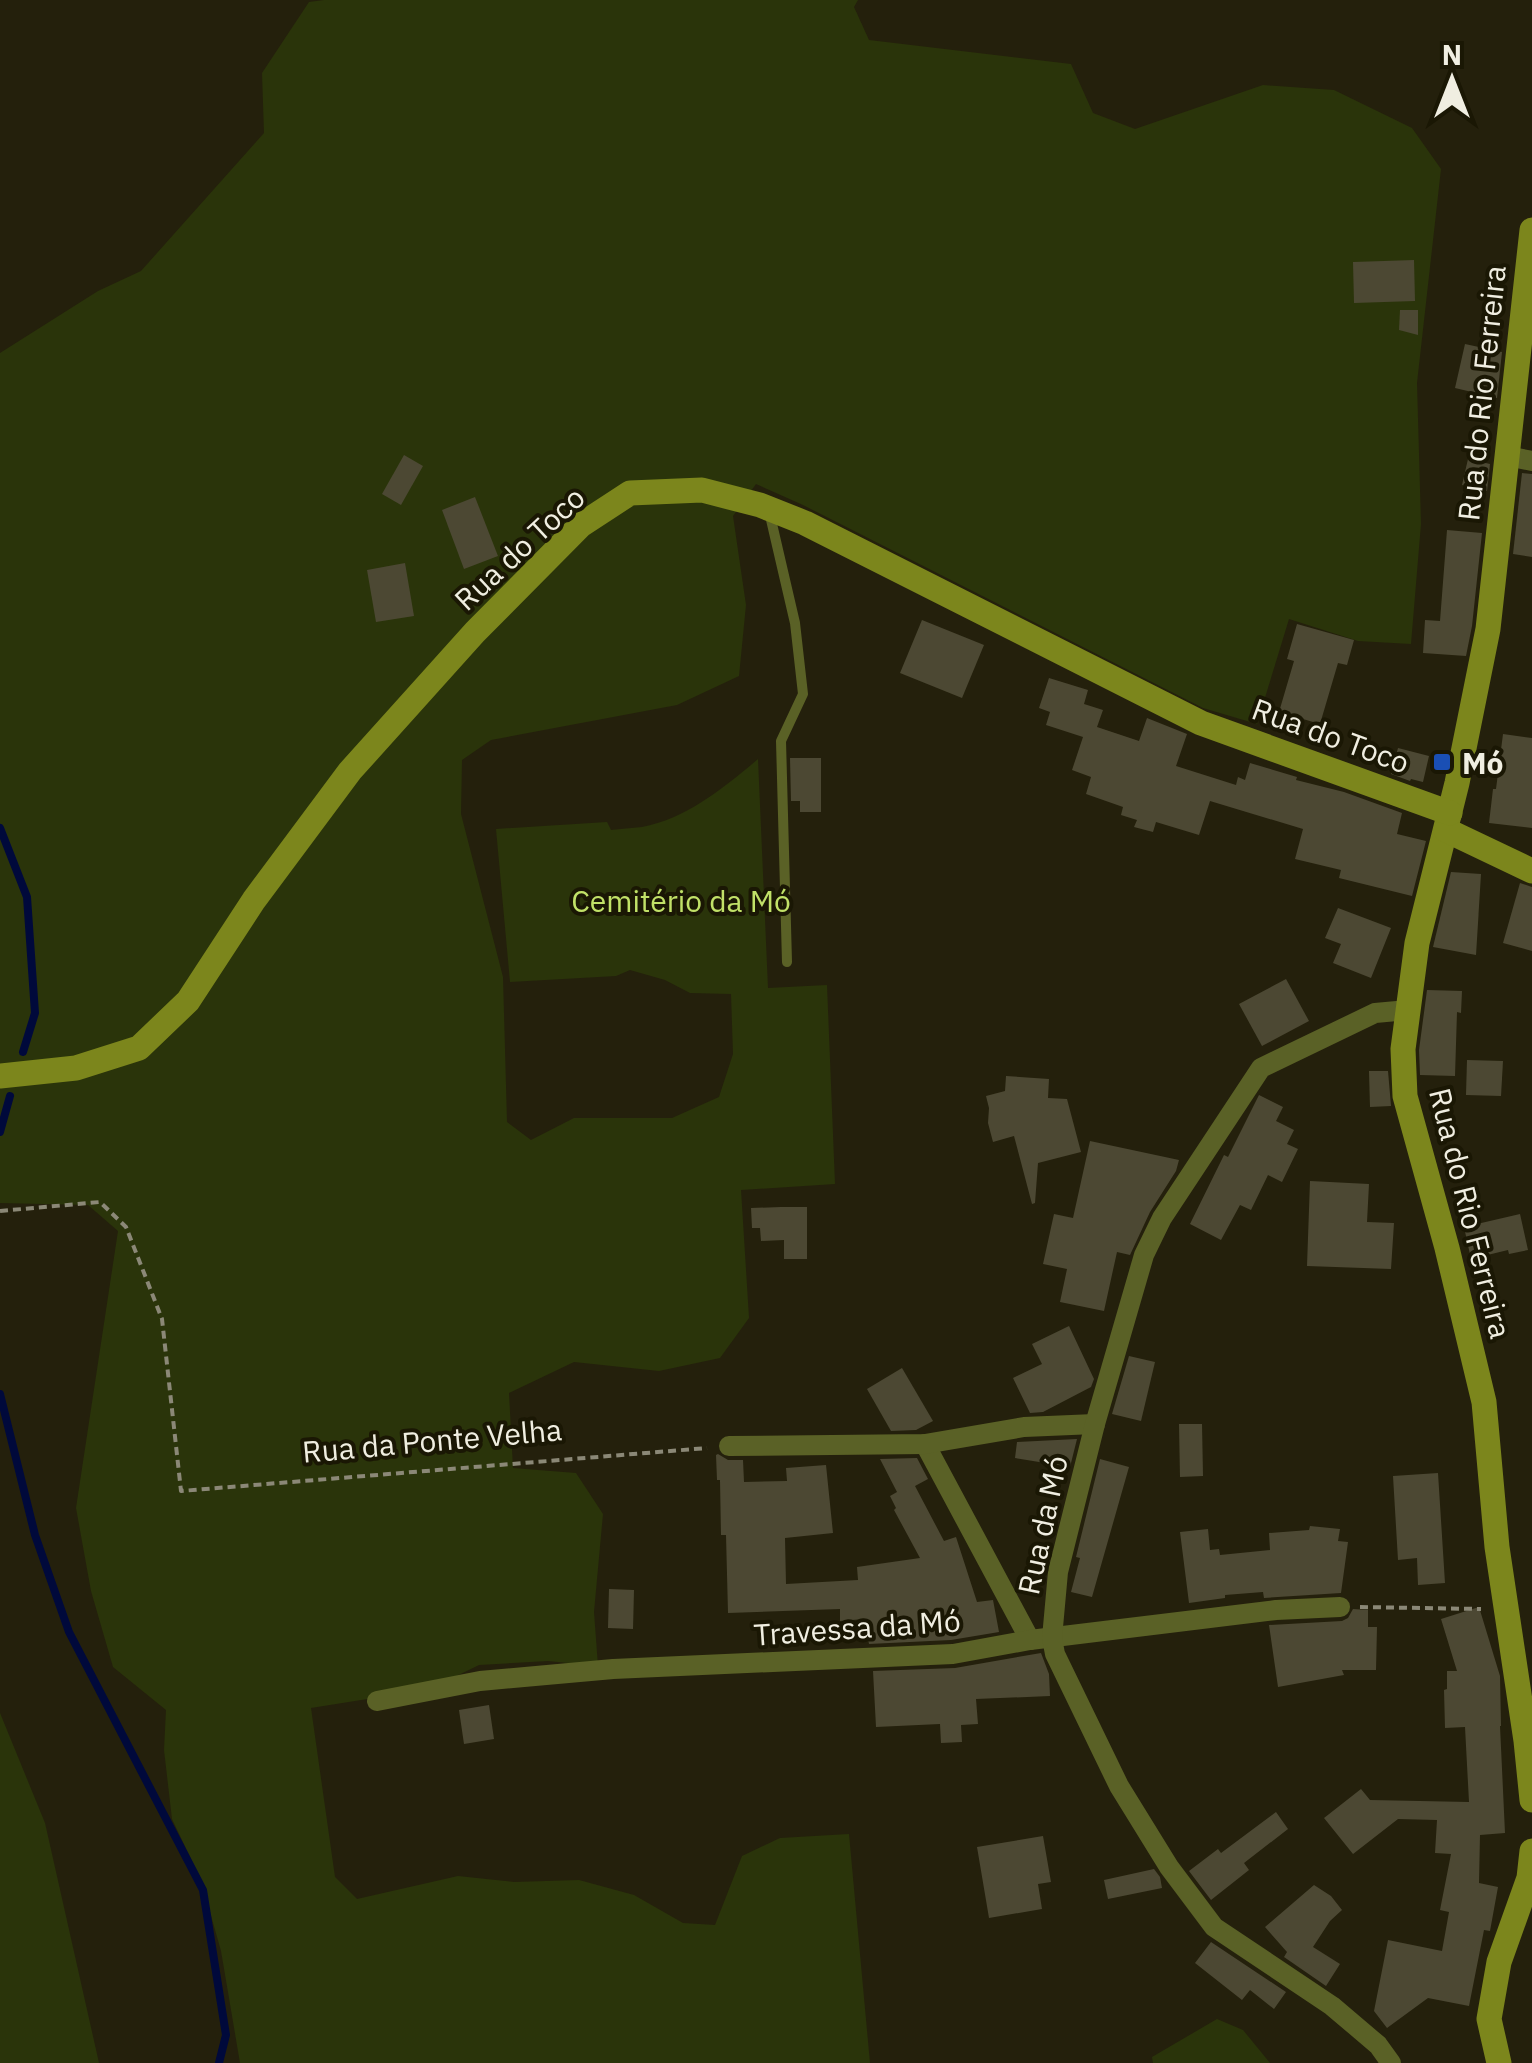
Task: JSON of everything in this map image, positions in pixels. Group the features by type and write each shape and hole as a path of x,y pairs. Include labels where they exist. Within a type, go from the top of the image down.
{"street":[{"name":"Rua do Rio Ferreira","path":"1532,230 1520,458 1448,822 1416,943 1403,1049 1405,1096 1484,1402 1498,1547 1532,1800"},
{"name":"Rua do Toco","path":"0,1076 76,1068 139,1048 188,1001 254,900 350,771 475,632 581,525 630,493 702,490 805,523 1201,723 1448,822 1532,872"},
{"name":"Rua da Mó","path":"1391,2063 1378,2045 1332,2006 1214,1928 1169,1867 1119,1786 1054,1654 1052,1638 1058,1572 1095,1424 1144,1256 1162,1218 1261,1068 1375,1012 1408,1010"},
{"path":"729,1446 925,1444 1024,1427 1095,1424"},
{"path":"925,1444 1030,1640"},
{"name":"Travessa da Mó","path":"377,1701 480,1680 613,1669 953,1654 1030,1640 1276,1610 1340,1606"},
{"path":"1499,2063 1489,2019 1499,1962 1528,1878 1532,1851"}],"lane":[{"path":"768,508 795,623 803,694 781,741 787,962"}],"path":[{"name":"Rua da Ponte Velha","path":"0,1211 100,1202 126,1227 162,1318 181,1491 729,1446"},
{"path":"1340,1606 1506,1609"}],"green space":[{"name":"Cemitério da Mó","path":"858,0 854,7 869,40 1071,64 1093,113 1135,129 1263,85 1334,90 1412,128 1441,169 1417,383 1421,524 1411,644 1358,641 1289,619 1257,724 1203,708 756,484 733,516 746,605 739,676 677,705 491,740 462,760 461,814 503,977 507,1122 531,1140 574,1118 672,1118 719,1097 733,1054 731,994 690,993 665,980 630,970 616,976 510,982 496,829 607,822 611,830 658,823 704,800 758,759 768,988 827,985 835,1184 741,1190 749,1318 720,1358 659,1371 574,1362 509,1393 513,1468 576,1473 603,1514 594,1612 598,1666 548,1661 479,1665 430,1689 311,1708 335,1877 357,1899 458,1876 514,1882 579,1880 634,1895 683,1923 715,1925 742,1856 780,1838 849,1834 870,2063 240,2063 221,1951 201,1880 172,1819 164,1750 166,1710 113,1667 91,1591 76,1508 118,1231 88,1205 0,1203 0,353 98,291 141,271 264,133 262,73 309,2"},
{"path":"0,1713 45,1823 99,2063 0,2063"},
{"path":"1217,2019 1243,2030 1270,2063 1153,2063 1152,2057"}],"building":[{"path":"1414,260 1415,301 1354,303 1353,262"},
{"path":"1400,310 1418,310 1418,335 1399,330"},
{"path":"1465,344 1502,352 1497,398 1455,388"},
{"path":"404,455 423,466 401,505 382,494"},
{"path":"1468,459 1490,464 1487,491 1462,485"},
{"path":"1522,473 1532,474 1532,557 1513,554"},
{"path":"475,497 498,556 464,569 442,510"},
{"path":"1447,530 1482,533 1466,656 1423,653 1425,620 1440,621"},
{"path":"405,563 414,616 376,622 367,570"},
{"path":"922,620 984,645 962,698 900,673"},
{"path":"1297,624 1354,640 1347,665 1338,663 1320,724 1279,712 1294,661 1287,659"},
{"path":"1049,678 1088,690 1084,704 1103,710 1097,727 1139,741 1147,718 1187,734 1176,766 1236,785 1238,777 1245,780 1250,763 1402,813 1397,834 1426,841 1412,896 1339,878 1341,870 1295,859 1303,829 1210,801 1199,835 1156,822 1153,832 1134,827 1137,820 1121,815 1123,807 1086,794 1091,777 1072,770 1083,737 1046,725 1050,712 1039,708"},
{"path":"1503,734 1532,738 1532,828 1489,823"},
{"path":"1398,748 1429,756 1423,782 1391,774"},
{"path":"790,758 821,758 821,812 800,812 800,801 791,801"},
{"path":"1451,872 1481,874 1476,955 1433,947"},
{"path":"1520,883 1532,887 1532,951 1503,943"},
{"path":"1338,908 1391,928 1371,978 1333,963 1341,944 1325,938"},
{"path":"1286,979 1309,1021 1262,1046 1239,1004"},
{"path":"1427,990 1462,991 1461,1013 1457,1012 1455,1076 1420,1075 1419,1050"},
{"path":"1467,1060 1503,1061 1501,1096 1466,1095"},
{"path":"1369,1071 1388,1071 1391,1106 1370,1107"},
{"path":"1006,1076 1049,1079 1048,1098 1067,1099 1081,1152 1038,1163 1032,1204 1014,1136 993,1142 988,1123 986,1096 1005,1091"},
{"path":"1259,1095 1283,1107 1276,1121 1294,1130 1287,1144 1298,1149 1282,1182 1268,1175 1251,1210 1240,1205 1221,1240 1190,1224"},
{"path":"1090,1141 1179,1160 1130,1255 1117,1252 1104,1311 1060,1302 1067,1269 1043,1264 1054,1214 1073,1218"},
{"path":"1310,1181 1369,1184 1367,1222 1394,1223 1391,1269 1307,1266"},
{"path":"807,1207 807,1259 784,1259 784,1240 761,1241 760,1228 752,1228 751,1208"},
{"path":"1520,1214 1528,1250 1509,1254 1508,1250 1471,1259 1464,1227"},
{"path":"1069,1326 1094,1379 1091,1387 1043,1412 1030,1413 1013,1378 1042,1364 1032,1344"},
{"path":"1129,1356 1155,1362 1141,1421 1112,1414"},
{"path":"902,1368 933,1421 916,1430 891,1431 867,1389"},
{"path":"1179,1424 1202,1424 1203,1476 1180,1477"},
{"path":"1077,1439 1070,1467 1015,1458 1017,1442"},
{"path":"718,1454 728,1460 743,1460 744,1482 787,1481 786,1468 826,1465 833,1533 785,1538 786,1584 858,1580 857,1567 920,1558 894,1510 890,1496 897,1492 880,1459 917,1458 928,1479 915,1486 944,1541 956,1537 977,1602 993,1600 999,1632 951,1640 869,1644 864,1619 840,1621 840,1609 728,1613"},
{"path":"1100,1459 1129,1467 1092,1597 1071,1592"},
{"path":"1438,1473 1445,1583 1418,1585 1417,1558 1398,1560 1393,1476"},
{"path":"1310,1526 1340,1529 1338,1541 1348,1542 1341,1593 1264,1598 1263,1592 1189,1603 1180,1532 1208,1529 1210,1550 1219,1549 1220,1555 1270,1550 1269,1533 1309,1530"},
{"path":"609,1589 634,1590 633,1629 608,1628"},
{"path":"1479,1607 1500,1676 1505,1833 1480,1835 1479,1883 1498,1887 1490,1931 1484,1930 1469,2006 1428,1998 1387,2028 1374,2011 1388,1940 1442,1951 1449,1912 1440,1910 1451,1854 1435,1853 1437,1820 1398,1819 1353,1854 1324,1818 1361,1789 1370,1800 1469,1802 1465,1727 1445,1728 1447,1671 1457,1671 1441,1619"},
{"path":"1353,1609 1368,1610 1368,1627 1377,1627 1376,1670 1342,1670 1344,1675 1278,1687 1269,1625 1342,1621"},
{"path":"1041,1653 1049,1674 1050,1696 976,1699 978,1724 961,1725 962,1742 941,1743 940,1724 876,1727 873,1671 955,1668"},
{"path":"489,1705 494,1739 464,1744 459,1710"},
{"path":"1276,1812 1288,1829 1244,1863 1249,1870 1211,1900 1189,1871 1218,1849 1221,1853"},
{"path":"1043,1836 1051,1882 1038,1884 1042,1909 989,1918 977,1847"},
{"path":"1154,1869 1162,1888 1108,1899 1104,1880"},
{"path":"1314,1885 1331,1896 1342,1910 1313,1947 1340,1964 1326,1986 1284,1957 1287,1952 1265,1927"},
{"path":"1211,1942 1286,1992 1274,2009 1250,1990 1242,2000 1195,1963"}],"waterway":[{"path":"0,828 27,897 35,1013 23,1052"},
{"path":"0,1132 10,1096"},
{"path":"0,1394 35,1535 69,1632 203,1890 226,2035 219,2063"}],"place":[{"name":"Mó","path":"1442,762"}]}
